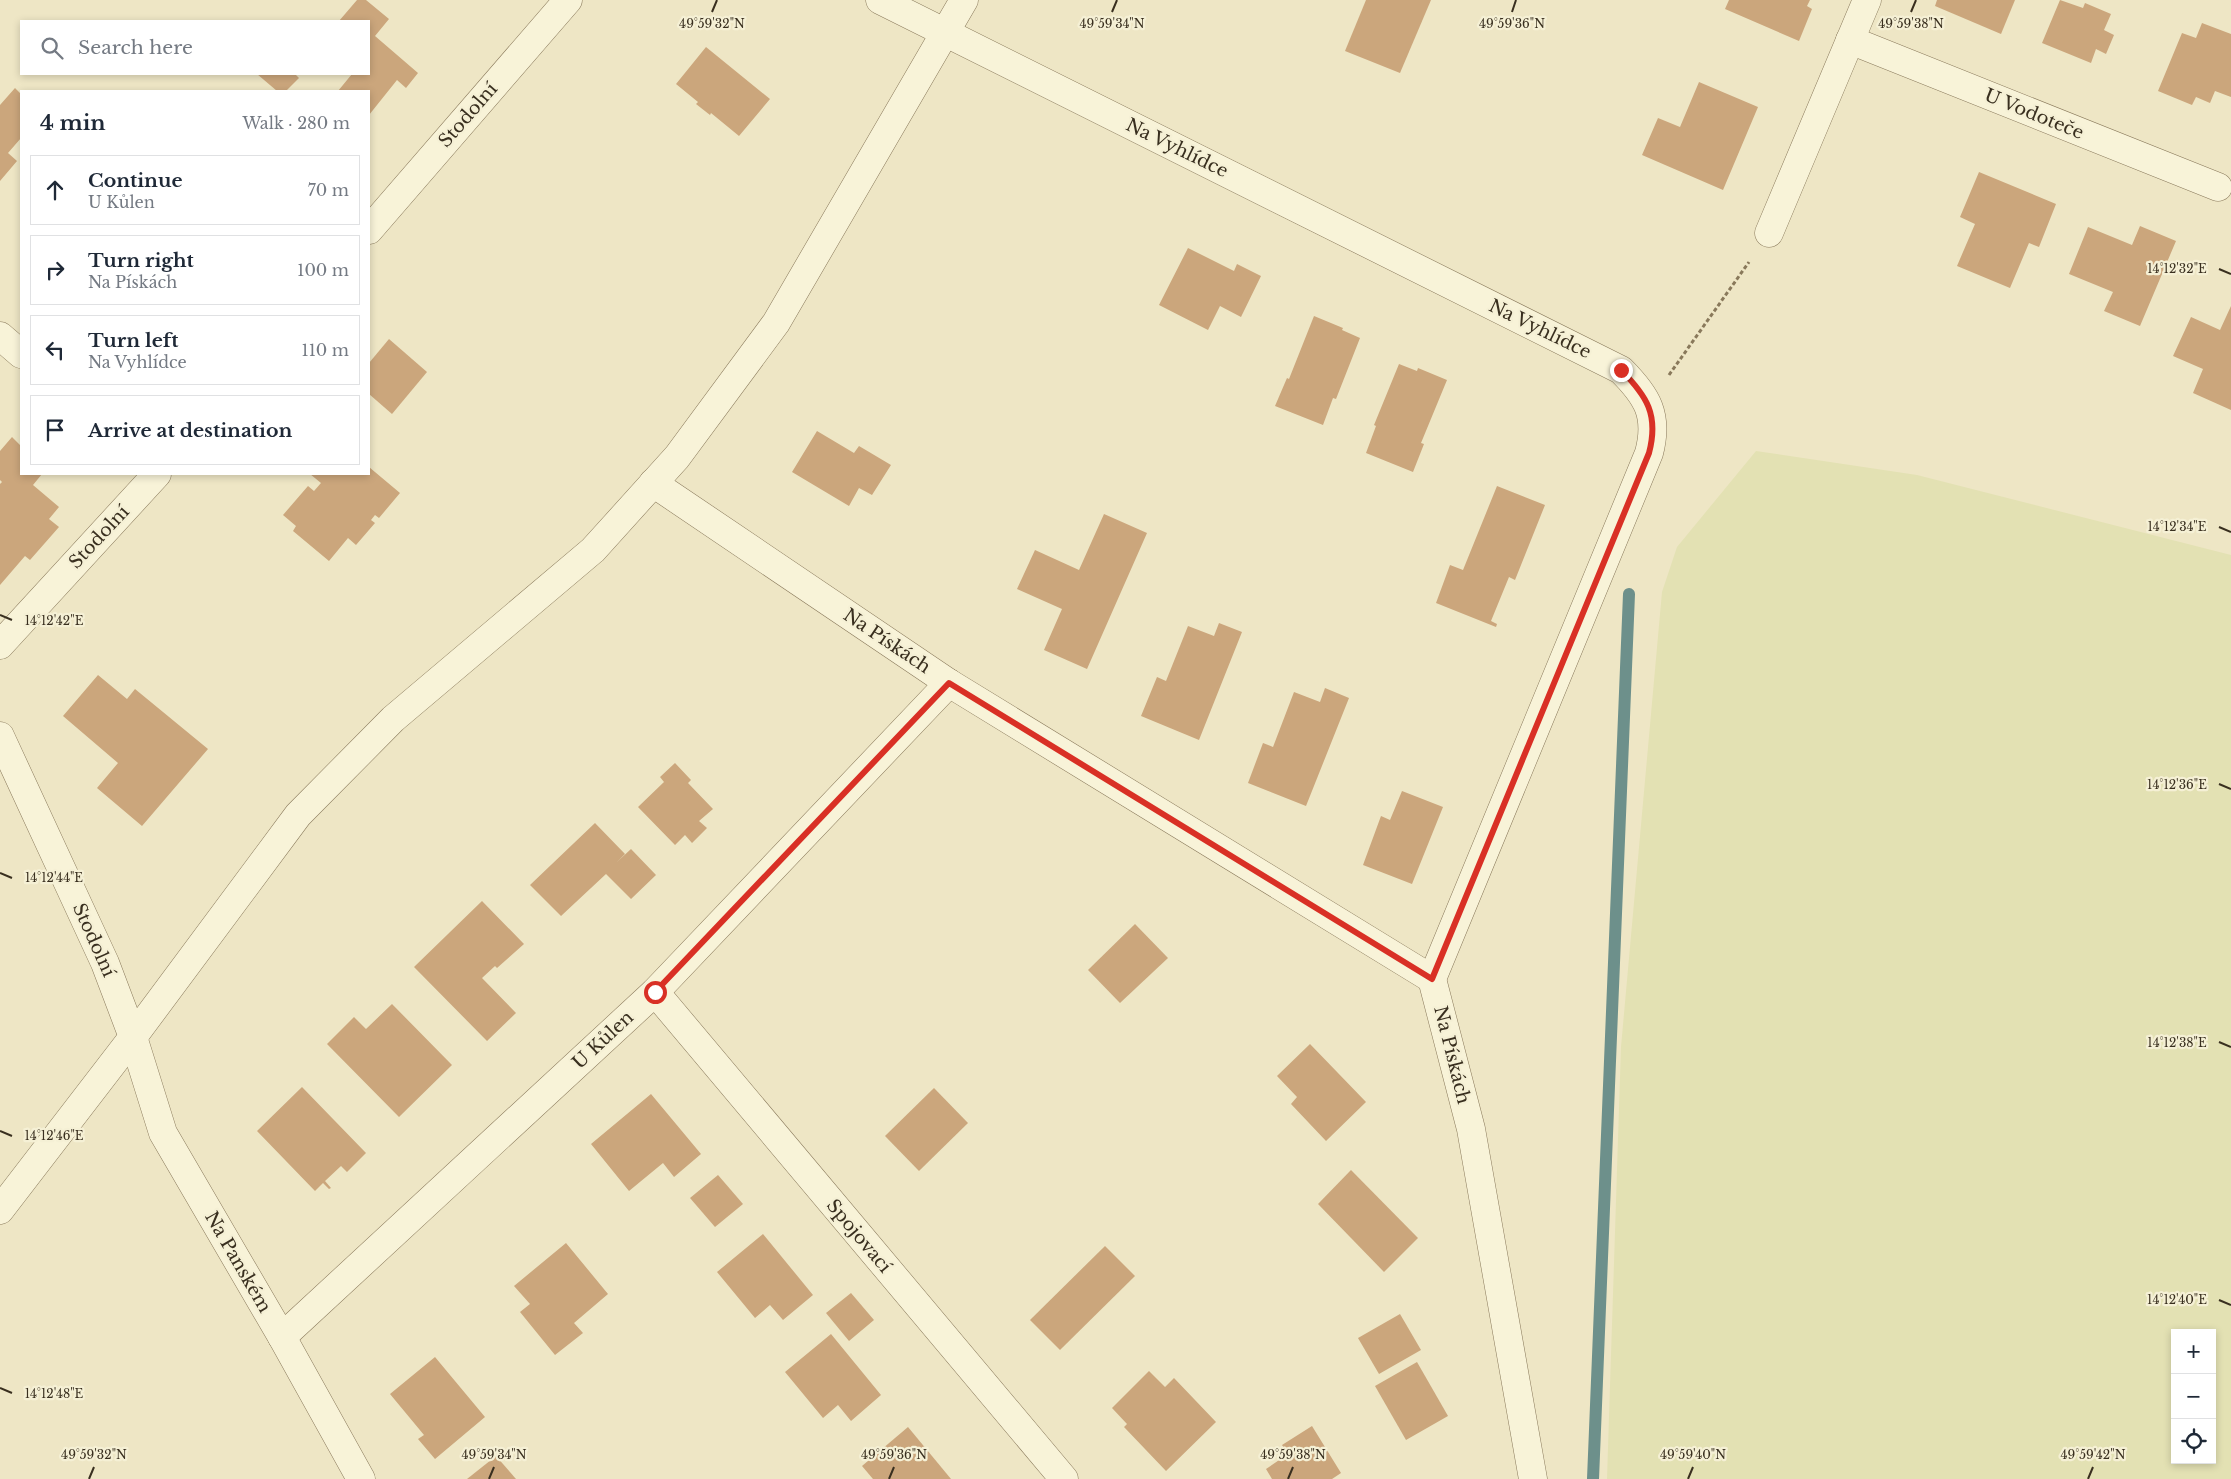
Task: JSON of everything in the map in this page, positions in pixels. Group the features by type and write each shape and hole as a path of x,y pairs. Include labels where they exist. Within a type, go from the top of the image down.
{"street":[{"name":"Stodolní","path":"370,229 568,0"},
{"name":"Na Vyhlídce","path":"880,0 1621,370 1640,389 1649,404 1653,436 1649,453 1432,979"},
{"path":"0,1210 298,815 393,719 593,550 677,458 776,323 964,0"},
{"path":"1769,232 1867,0"},
{"name":"U Vodoteče","path":"1850,40 2218,187"},
{"path":"0,336 20,353"},
{"name":"Stodolní","path":"0,645 156,475"},
{"name":"Na Pískách","path":"654,483 949,683 1432,979 1471,1129 1532,1479"},
{"name":"U Kůlen","path":"282,1337 655,992 949,683"},
{"name":"Stodolní","path":"0,736 105,963 133,1036"},
{"name":"Spojovací","path":"655,992 1064,1479"},
{"name":"Na Panském","path":"133,1036 163,1133 282,1337 361,1479"}],"path":[{"path":"1649,404 1769,232"}],"shaded area":[{"path":"1756,451 1917,475 2231,555 2231,1479 1607,1479 1621,1047 1662,592 1677,547"}],"building":[{"path":"357,0 366,0 389,19 375,36 418,73 406,88 397,80 370,114 370,90 339,90 351,75 370,75 370,20 340,20"},
{"path":"1366,0 1431,0 1400,73 1345,51"},
{"path":"1729,0 1810,0 1807,6 1812,9 1799,41 1725,9"},
{"path":"1937,0 2015,0 2001,34 1935,6"},
{"path":"2060,0 2083,8 2085,3 2111,14 2104,30 2114,35 2106,54 2096,49 2091,63 2042,43"},
{"path":"2202,23 2231,34 2231,97 2215,91 2210,103 2196,97 2192,105 2158,91 2182,33 2196,38"},
{"path":"706,47 770,99 739,136 711,113 710,115 696,104 698,102 676,84"},
{"path":"258,75 296,75 299,78 287,90 276,90"},
{"path":"1699,82 1758,107 1723,190 1642,155 1658,118 1680,127"},
{"path":"15,88 20,93 20,139 8,153 17,161 0,181 0,105"},
{"path":"1979,172 2056,204 2039,247 2029,243 2010,288 1957,266 1975,224 1960,217"},
{"path":"2140,226 2176,241 2140,326 2104,311 2113,292 2069,274 2088,227 2132,245"},
{"path":"1188,248 1234,271 1237,264 1261,276 1241,317 1220,306 1208,330 1159,305"},
{"path":"2231,306 2231,410 2193,393 2203,369 2173,356 2191,317 2220,330"},
{"path":"1314,316 1343,328 1342,330 1360,338 1336,399 1333,398 1323,425 1275,406 1287,378 1289,379"},
{"path":"389,339 427,372 392,414 370,395 370,362"},
{"path":"1399,364 1417,371 1418,368 1447,380 1421,443 1424,444 1413,472 1366,453 1376,426 1374,425"},
{"path":"817,431 854,453 859,446 891,465 872,495 859,488 849,506 792,472"},
{"path":"12,437 20,445 20,475 41,475 33,485 59,507 49,519 59,527 30,560 25,556 0,585 0,484 2,482 0,480 0,451"},
{"path":"370,468 400,493 379,518 375,515 371,520 375,523 356,545 348,538 329,561 293,531 296,526 283,515 308,486 314,491 321,483 311,475 370,475"},
{"path":"1497,486 1545,505 1515,580 1509,577 1491,621 1497,624 1496,627 1436,603 1450,565 1463,570"},
{"path":"1104,514 1147,533 1087,669 1044,650 1062,609 1017,589 1035,550 1079,570"},
{"path":"1219,623 1242,632 1199,740 1141,716 1157,677 1166,681 1188,626 1214,636"},
{"path":"98,675 127,699 135,689 208,749 142,826 97,788 118,763 63,716"},
{"path":"1325,688 1349,698 1306,806 1248,783 1263,743 1273,747 1294,692 1320,702"},
{"path":"675,763 691,780 688,783 713,809 699,821 707,828 692,843 685,835 675,845 638,807 664,782 660,777"},
{"path":"1402,791 1443,807 1412,884 1363,865 1381,816 1390,820"},
{"path":"595,823 625,854 617,862 631,849 656,875 631,899 606,874 561,916 530,885"},
{"path":"482,901 524,944 497,968 495,966 482,978 516,1013 487,1041 414,967"},
{"path":"1135,924 1168,958 1120,1003 1088,970"},
{"path":"392,1004 452,1065 399,1117 327,1044 354,1017 366,1029"},
{"path":"1310,1044 1366,1102 1326,1141 1291,1104 1297,1097 1277,1076"},
{"path":"302,1087 366,1153 347,1172 341,1166 325,1181 331,1188 329,1189 323,1183 315,1191 257,1131"},
{"path":"934,1088 968,1123 919,1171 885,1136"},
{"path":"651,1094 701,1154 674,1177 663,1163 629,1191 591,1144"},
{"path":"1351,1170 1418,1238 1384,1272 1318,1204"},
{"path":"718,1175 743,1204 715,1227 690,1198"},
{"path":"763,1234 813,1295 783,1320 770,1305 755,1318 717,1272"},
{"path":"566,1243 608,1294 574,1323 583,1333 555,1355 520,1312 530,1304 514,1286"},
{"path":"1105,1246 1135,1276 1060,1350 1030,1320"},
{"path":"851,1293 874,1320 849,1341 826,1313"},
{"path":"1400,1314 1421,1350 1379,1374 1358,1338"},
{"path":"831,1334 881,1395 851,1421 838,1405 823,1418 785,1372"},
{"path":"435,1357 485,1417 435,1459 418,1439 424,1435 390,1394"},
{"path":"1417,1362 1448,1416 1406,1440 1375,1386"},
{"path":"1149,1371 1165,1387 1174,1378 1216,1422 1166,1471 1124,1427 1127,1424 1112,1408"},
{"path":"1312,1426 1341,1473 1332,1479 1272,1479 1266,1469 1288,1454 1282,1445"},
{"path":"908,1427 951,1479 873,1479 862,1466"},
{"path":"496,1456 516,1479 467,1479"}],"waterway":[{"path":"1593,1479 1629,594"}],"route":[{"path":"655,992 949,683 1432,979 1649,453 1653,436 1649,404 1640,389 1621,370"}]}
